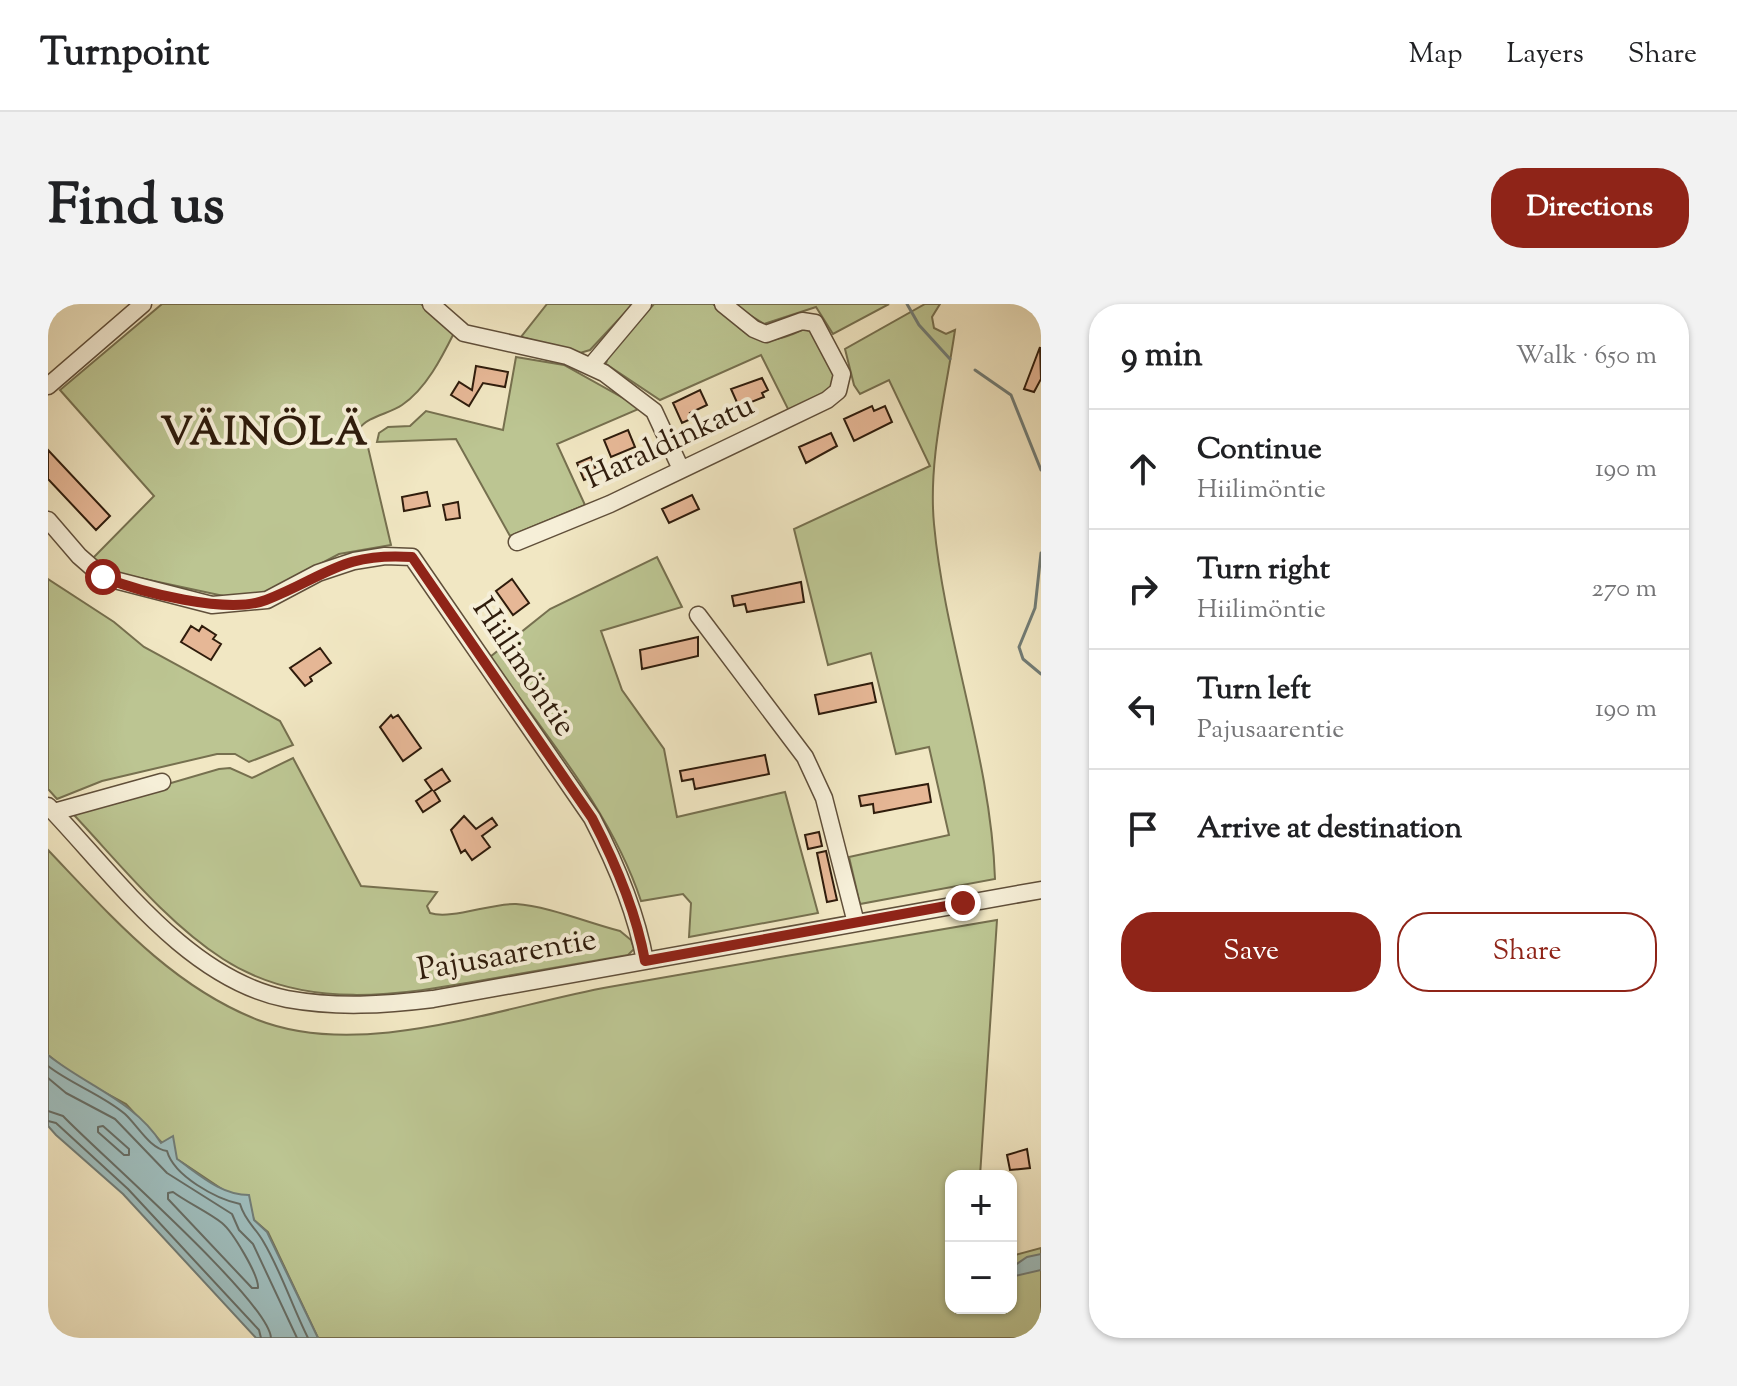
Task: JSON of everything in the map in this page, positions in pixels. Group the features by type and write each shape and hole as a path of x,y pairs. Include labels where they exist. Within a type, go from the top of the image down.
{"street":[{"path":"48,386 143,304"},
{"path":"591,366 643,304"},
{"name":"Haraldinkatu","path":"517,542 610,504 680,467 729,449 827,400 841,385 839,365 815,323 802,321 766,334 754,329 723,304"},
{"path":"436,306 464,333 567,356 591,366 654,411 680,467"},
{"name":"Hiilimöntie","path":"48,520 79,556 103,577 212,605 267,600 318,573 354,561 385,556 412,557 592,818 610,852 641,938 645,961"},
{"path":"698,615 805,757 824,798 856,923"},
{"path":"51,809 162,782"},
{"name":"Pajusaarentie","path":"51,809 183,944 219,971 284,998 330,1005 380,1005 1041,890"}],"green space":[{"path":"162,304 421,304 454,333 419,390 402,405 368,421 359,429 367,443 391,545 339,554 261,595 233,598 121,574 93,558 154,496 60,390"},
{"path":"547,304 633,304 590,350 580,353 521,337"},
{"path":"654,304 713,304 745,332 763,340 774,340 804,329 813,332 836,374 833,389 789,411 761,355 660,400 606,364 608,356"},
{"path":"732,304 889,304 833,334 816,307 764,324"},
{"path":"925,304 940,304 932,317 934,328 946,334 955,330 933,476 934,524 948,613 985,790 995,879 860,904 849,857 949,835 929,747 896,754 871,653 828,665 794,529 930,466 889,380 860,394 854,385 845,349"},
{"path":"516,357 564,365 641,408 557,444 585,505 510,536 456,439 377,442 379,433 388,427 410,426 426,411 503,430"},
{"path":"657,557 682,607 601,631 622,690 664,749 677,817 785,792 818,913 689,937 691,903 683,894 641,901 628,868 594,804 490,657 550,609"},
{"path":"48,579 114,622 144,647 280,721 293,745 249,762 235,754 217,754 102,781 57,799 48,789"},
{"path":"293,758 361,886 437,892 427,906 430,913 439,915 506,904 541,908 620,931 631,940 634,949 628,955 388,994 320,993 287,987 254,976 223,959 182,928 144,892 74,815 75,811 219,769 230,768 252,778"},
{"path":"48,850 119,924 170,969 197,988 258,1020 299,1031 342,1035 387,1033 433,1026 609,987 997,920 980,1170 945,1170 945,1314 1017,1314 1017,1254 1041,1248 1041,1338 318,1338 268,1232 254,1220 250,1208 177,1159 126,1104 76,1077 48,1055"}],"water":[{"path":"48,1055 124,1105 150,1128 161,1143 173,1136 177,1159 220,1188 249,1195 254,1220 267,1232 318,1338 256,1338 123,1194 56,1135 48,1126"},
{"path":"1041,1254 1041,1270 1017,1276 1017,1264 1027,1257"}],"building":[{"path":"1040,347 1041,379 1034,392 1024,389"},
{"path":"476,366 508,372 505,387 483,383 469,406 451,395 459,382 472,390"},
{"path":"762,378 768,390 762,393 764,397 739,407 731,389"},
{"path":"700,390 707,405 690,413 693,418 682,423 673,403"},
{"path":"872,406 874,411 885,406 892,422 854,441 844,419"},
{"path":"628,430 635,447 611,457 604,440"},
{"path":"831,433 837,446 806,463 799,447"},
{"path":"48,450 110,516 96,530 48,479"},
{"path":"591,457 598,475 584,480 577,463"},
{"path":"427,492 430,506 404,511 402,497"},
{"path":"692,495 699,509 669,523 662,509"},
{"path":"458,502 460,518 446,520 443,505"},
{"path":"512,579 529,603 513,615 496,591"},
{"path":"801,582 804,602 747,612 745,604 734,606 732,596"},
{"path":"191,626 199,631 202,626 216,635 213,639 221,644 211,660 181,642"},
{"path":"698,637 698,656 642,669 640,650"},
{"path":"320,648 331,663 310,677 312,681 305,686 290,668"},
{"path":"872,683 876,702 819,714 815,695"},
{"path":"391,715 393,718 398,715 421,748 403,761 380,727"},
{"path":"765,755 769,774 695,789 693,779 682,781 680,771"},
{"path":"442,769 450,781 434,791 440,801 423,812 416,801 432,790 425,780"},
{"path":"928,784 931,802 874,813 873,804 861,806 859,796"},
{"path":"464,816 476,829 492,818 497,825 482,836 490,847 472,860 465,850 461,853 451,830"},
{"path":"819,832 822,846 808,849 805,835"},
{"path":"826,851 837,900 827,902 817,853"},
{"path":"1027,1149 1030,1168 1010,1170 1007,1155"}],"waterway":[{"path":"907,304 919,325 950,359"},
{"path":"975,370 1011,395 1041,470"},
{"path":"1041,553 1035,608 1019,647 1023,659 1041,674"}],"railway":[{"path":"48,1324 58,1338"}],"district":[{"name":"VÄINÖLÄ","path":"265,434"}],"route":[{"path":"103,577 201,603 235,605 267,600 331,567 373,557 412,557 592,818 610,852 641,938 645,961 963,903"}]}
